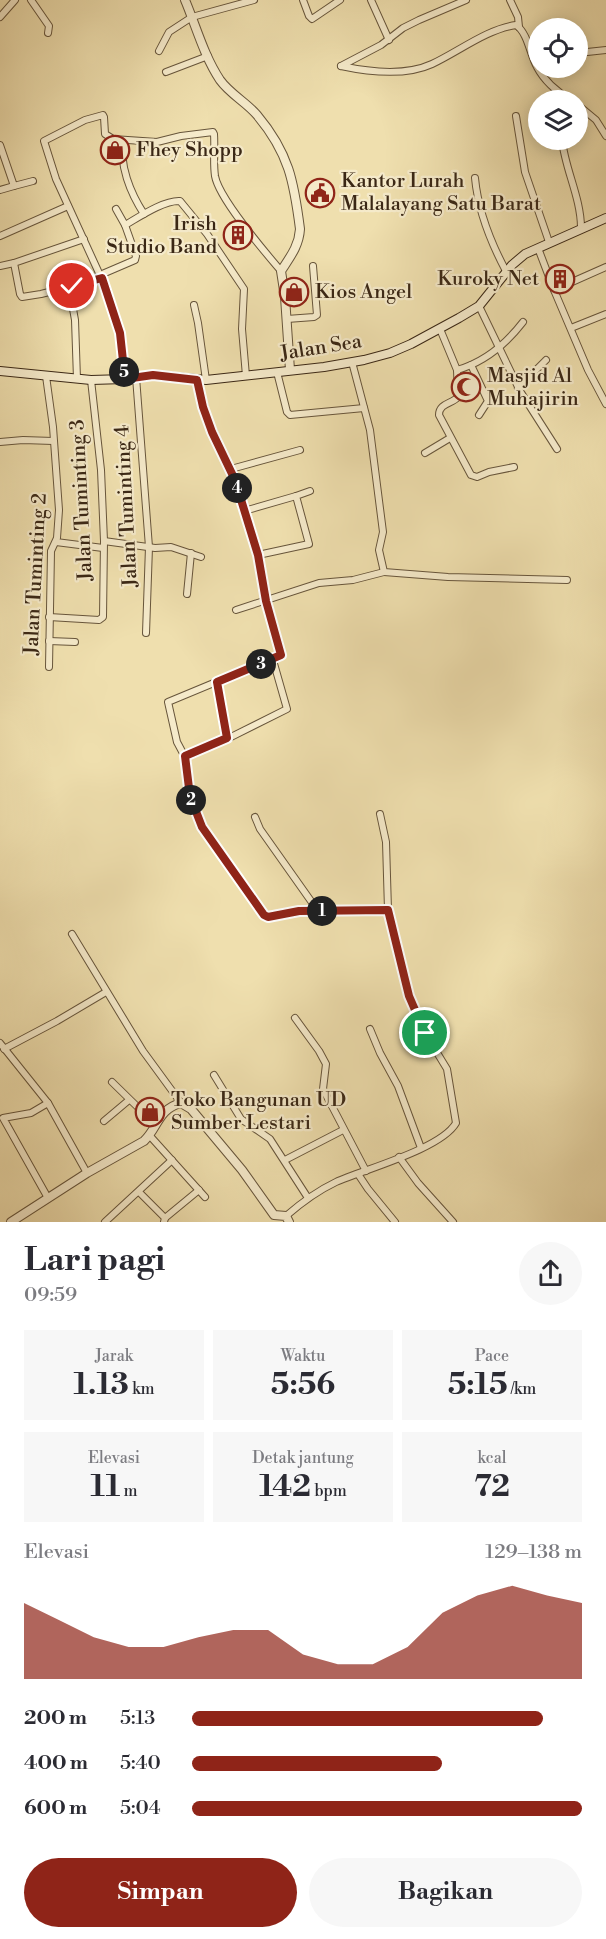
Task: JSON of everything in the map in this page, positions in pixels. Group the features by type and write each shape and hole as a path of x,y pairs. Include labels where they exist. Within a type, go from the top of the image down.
{"main road":[{"name":"Jalan Sea","path":"0,371 91,380 153,375 201,380 352,362 390,353 440,329 479,306 506,271 525,254 606,218"}],"street":[{"path":"0,17 14,0"},
{"path":"31,0 50,26 48,33"},
{"path":"185,0 221,81 252,110 287,160 300,238 281,271"},
{"path":"159,51 169,32 192,17 254,0"},
{"path":"303,0 312,19 340,0"},
{"path":"371,0 389,40"},
{"path":"466,0 403,28 389,40 341,66 387,71 424,67 489,35 512,26 519,27"},
{"path":"510,0 528,44"},
{"path":"588,52 606,50"},
{"path":"166,72 208,56"},
{"path":"544,78 556,90"},
{"path":"588,113 596,120 606,136"},
{"path":"125,379 120,333 101,276 68,206 44,141 85,120 103,116 106,136 124,140 157,142 214,132 217,184 261,248 281,271 290,370"},
{"path":"516,116 525,172 549,242"},
{"path":"124,140 122,153 128,181 144,214"},
{"path":"0,144 14,186"},
{"path":"564,150 581,228"},
{"path":"475,178 482,210 495,248 506,271"},
{"path":"0,190 33,181"},
{"path":"125,225 175,200 180,201 197,220 244,289 243,329 246,376"},
{"path":"0,236 68,206"},
{"path":"14,262 22,297 41,294 101,276 135,260 136,256 125,225 116,210"},
{"path":"0,257 1,266 84,239"},
{"path":"538,248 588,370 606,404"},
{"path":"287,319 317,315 312,266"},
{"path":"554,290 606,267"},
{"path":"69,286 75,320 77,379"},
{"path":"194,305 198,323 203,407 212,432 231,469 240,497 258,555 266,601 281,655 169,700 177,742 185,756 190,796 202,827 264,915 268,917 299,911 388,910"},
{"path":"479,306 518,388 557,449"},
{"path":"571,328 606,314"},
{"path":"457,370 471,365 500,348 523,322"},
{"path":"440,329 457,370 458,397 442,406 438,412 450,438 474,478 489,472 514,467"},
{"path":"518,388 546,360"},
{"path":"352,362 370,430 381,506 383,531 379,549 384,572"},
{"path":"471,365 488,401 479,415"},
{"path":"277,372 287,412 290,415 364,408"},
{"name":"Jalan Tuminting 2","path":"46,376 59,510 56,542 51,551 49,667"},
{"name":"Jalan Tuminting 4","path":"136,377 149,547 146,633"},
{"name":"Jalan Tuminting 3","path":"49,617 99,620 103,618 104,545 100,464 91,380"},
{"path":"425,453 450,438"},
{"path":"0,442 54,441"},
{"path":"231,469 300,450"},
{"path":"244,511 310,491"},
{"path":"258,555 309,544 296,496"},
{"path":"56,542 171,547 201,557"},
{"path":"188,594 191,553"},
{"path":"236,610 319,583 353,580 384,572 448,577 567,580"},
{"path":"49,641 75,642"},
{"path":"185,756 287,709 273,660"},
{"path":"217,682 227,738"},
{"path":"72,934 143,1051 181,1103 191,1109 242,1170 274,1215 287,1219 308,1198 336,1182 421,1148 446,1135 456,1123 456,1113 445,1064 425,1033 409,996 388,910 386,842 380,814"},
{"path":"255,817 260,830 318,911"},
{"path":"87,1173 48,1103 2,1046 57,1021 106,992"},
{"path":"295,1018 321,1053 326,1064 323,1089 366,1171"},
{"path":"370,1029 398,1086 421,1148"},
{"path":"214,1075 241,1119 268,1137 308,1198"},
{"path":"112,1082 155,1124"},
{"path":"104,1120 129,1100"},
{"path":"48,1103 32,1113 1,1116 48,1198"},
{"path":"11,1222 87,1173 136,1146 150,1136 155,1124 167,1110 181,1103"},
{"path":"285,1160 343,1130"},
{"path":"150,1136 205,1197"},
{"path":"399,1157 453,1222"},
{"path":"105,1222 172,1160"},
{"path":"358,1174 395,1222"},
{"path":"139,1192 164,1220 198,1190"}],"place":[{"name":"Fhey Shopp","path":"115,150"},
{"name":"Kantor Lurah Malalayang Satu Barat","path":"320,193"},
{"name":"Irish Studio Band","path":"238,235"},
{"name":"Kuroky Net","path":"560,279"},
{"name":"Kios Angel","path":"294,292"},
{"name":"Masjid Al Muhajirin","path":"466,387"},
{"name":"Toko Bangunan UD Sumber Lestari","path":"150,1112"}],"route":[{"path":"72,286 102,278 120,333 125,379 153,375 197,380 203,407 235,480 258,555 266,601 281,655 217,682 227,738 185,756 190,796 202,827 264,915 268,917 299,911 388,910 409,996 425,1033"}]}
